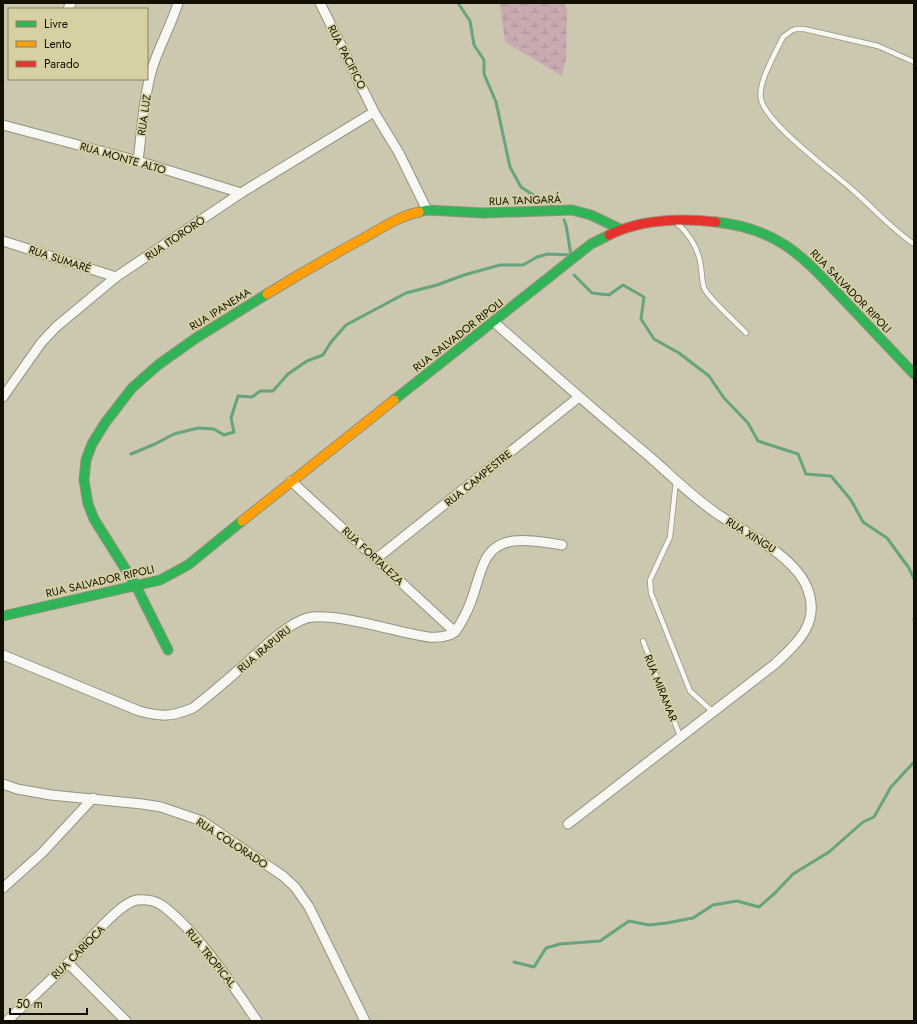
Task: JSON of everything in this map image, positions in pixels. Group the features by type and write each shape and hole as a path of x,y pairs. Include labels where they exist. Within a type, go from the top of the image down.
{"street":[{"name":"RUA LUZ","path":"138,161 146,96 151,72 178,3"},
{"name":"RUA PACIFICO","path":"320,3 374,112"},
{"name":"RUA ITORORÓ","path":"3,397 41,343 56,327 116,277 241,193 374,112"},
{"path":"374,112 399,153 427,210"},
{"name":"RUA MONTE ALTO","path":"3,125 138,161 241,193"},
{"name":"RUA TANGARÁ","path":"427,210 484,213 572,210 591,215 620,229"},
{"name":"RUA IPANEMA","path":"168,650 136,586 94,519 88,504 84,480 86,460 92,444 105,423 132,388 158,365 196,338 305,270 400,218 427,210"},
{"name":"RUA SALVADOR RIPOLI","path":"3,616 160,580 188,565 291,481 591,244 620,229 656,221 707,220 743,226 773,237 793,250 814,268 914,374"},
{"name":"RUA SUMARÉ","path":"3,241 116,277"},
{"name":"RUA XINGU","path":"494,322 579,397 676,479 693,496 709,509 777,552 799,573 808,588 811,599 812,612 807,628 796,644 775,664 568,824"},
{"name":"RUA CAMPESTRE","path":"376,559 579,397"},
{"name":"RUA FORTALEZA","path":"291,481 455,632"},
{"path":"455,632 471,606 484,563 489,554 499,546 509,541 524,540 562,545"},
{"name":"RUA IRAPURU","path":"3,655 139,711 156,716 167,716 178,714 193,708 273,640 295,624 305,619 316,616 336,618 429,638 455,632"},
{"name":"RUA COLORADO","path":"3,784 17,789 51,795 93,798 161,807 202,821 283,876 295,888 309,907 365,1021"},
{"path":"3,888 42,853 93,798"},
{"name":"RUA TROPICAL","path":"114,915 129,903 137,900 156,902 164,906 182,922 205,948 238,992 257,1021"},
{"name":"RUA CARIOCA","path":"6,1021 68,963 114,915"},
{"path":"68,963 126,1021"}],"lane":[{"path":"914,62 878,46 835,35 804,29 796,29 787,33 783,37 761,84 760,92 764,108 782,129 914,244"},
{"path":"674,220 687,232 696,246 701,278 705,290 746,333"},
{"path":"676,479 670,537 650,580 651,593 690,691 713,712"},
{"name":"RUA MIRAMAR","path":"642,640 680,736"}],"green space":[{"path":"500,3 564,3 567,10 566,58 562,76 505,42"}],"waterway":[{"path":"458,3 470,21 474,45 484,60 484,74 496,102 510,167 521,187 541,200 553,205"},
{"path":"131,454 174,434 198,428 214,429 224,435 234,432 231,418 238,396 252,397 260,391 273,391 288,374 307,361 323,355 331,342 346,325 406,293 500,265 523,265 537,257 548,254 571,255 564,220"},
{"path":"574,275 592,293 609,295 623,285 644,297 641,319 654,339 679,353 709,376 724,398 748,423 758,441 798,454 806,474 831,476 851,500 863,522 887,538 909,568 914,579"},
{"path":"514,962 534,967 546,948 560,944 600,941 629,921 649,925 667,923 693,918 713,905 737,901 759,907 793,874 829,852 863,822 874,817 891,787 914,762"}],"traffic: fast":[{"path":"419,212 427,210 483,213 572,210 591,215 620,229"},
{"path":"716,222 757,231 774,238 789,248 816,271 914,374"},
{"path":"394,400 591,244 609,235"},
{"path":"168,650 136,586 94,519 88,504 84,480 86,460 92,444 105,423 132,388 158,365 196,338 267,294"},
{"path":"3,616 160,580 188,565 242,521"}],"traffic: slow":[{"path":"267,294 390,223 404,216 419,212"},
{"path":"242,521 394,400"}],"traffic: jam":[{"path":"609,235 635,226 661,221 689,220 716,222"}]}
